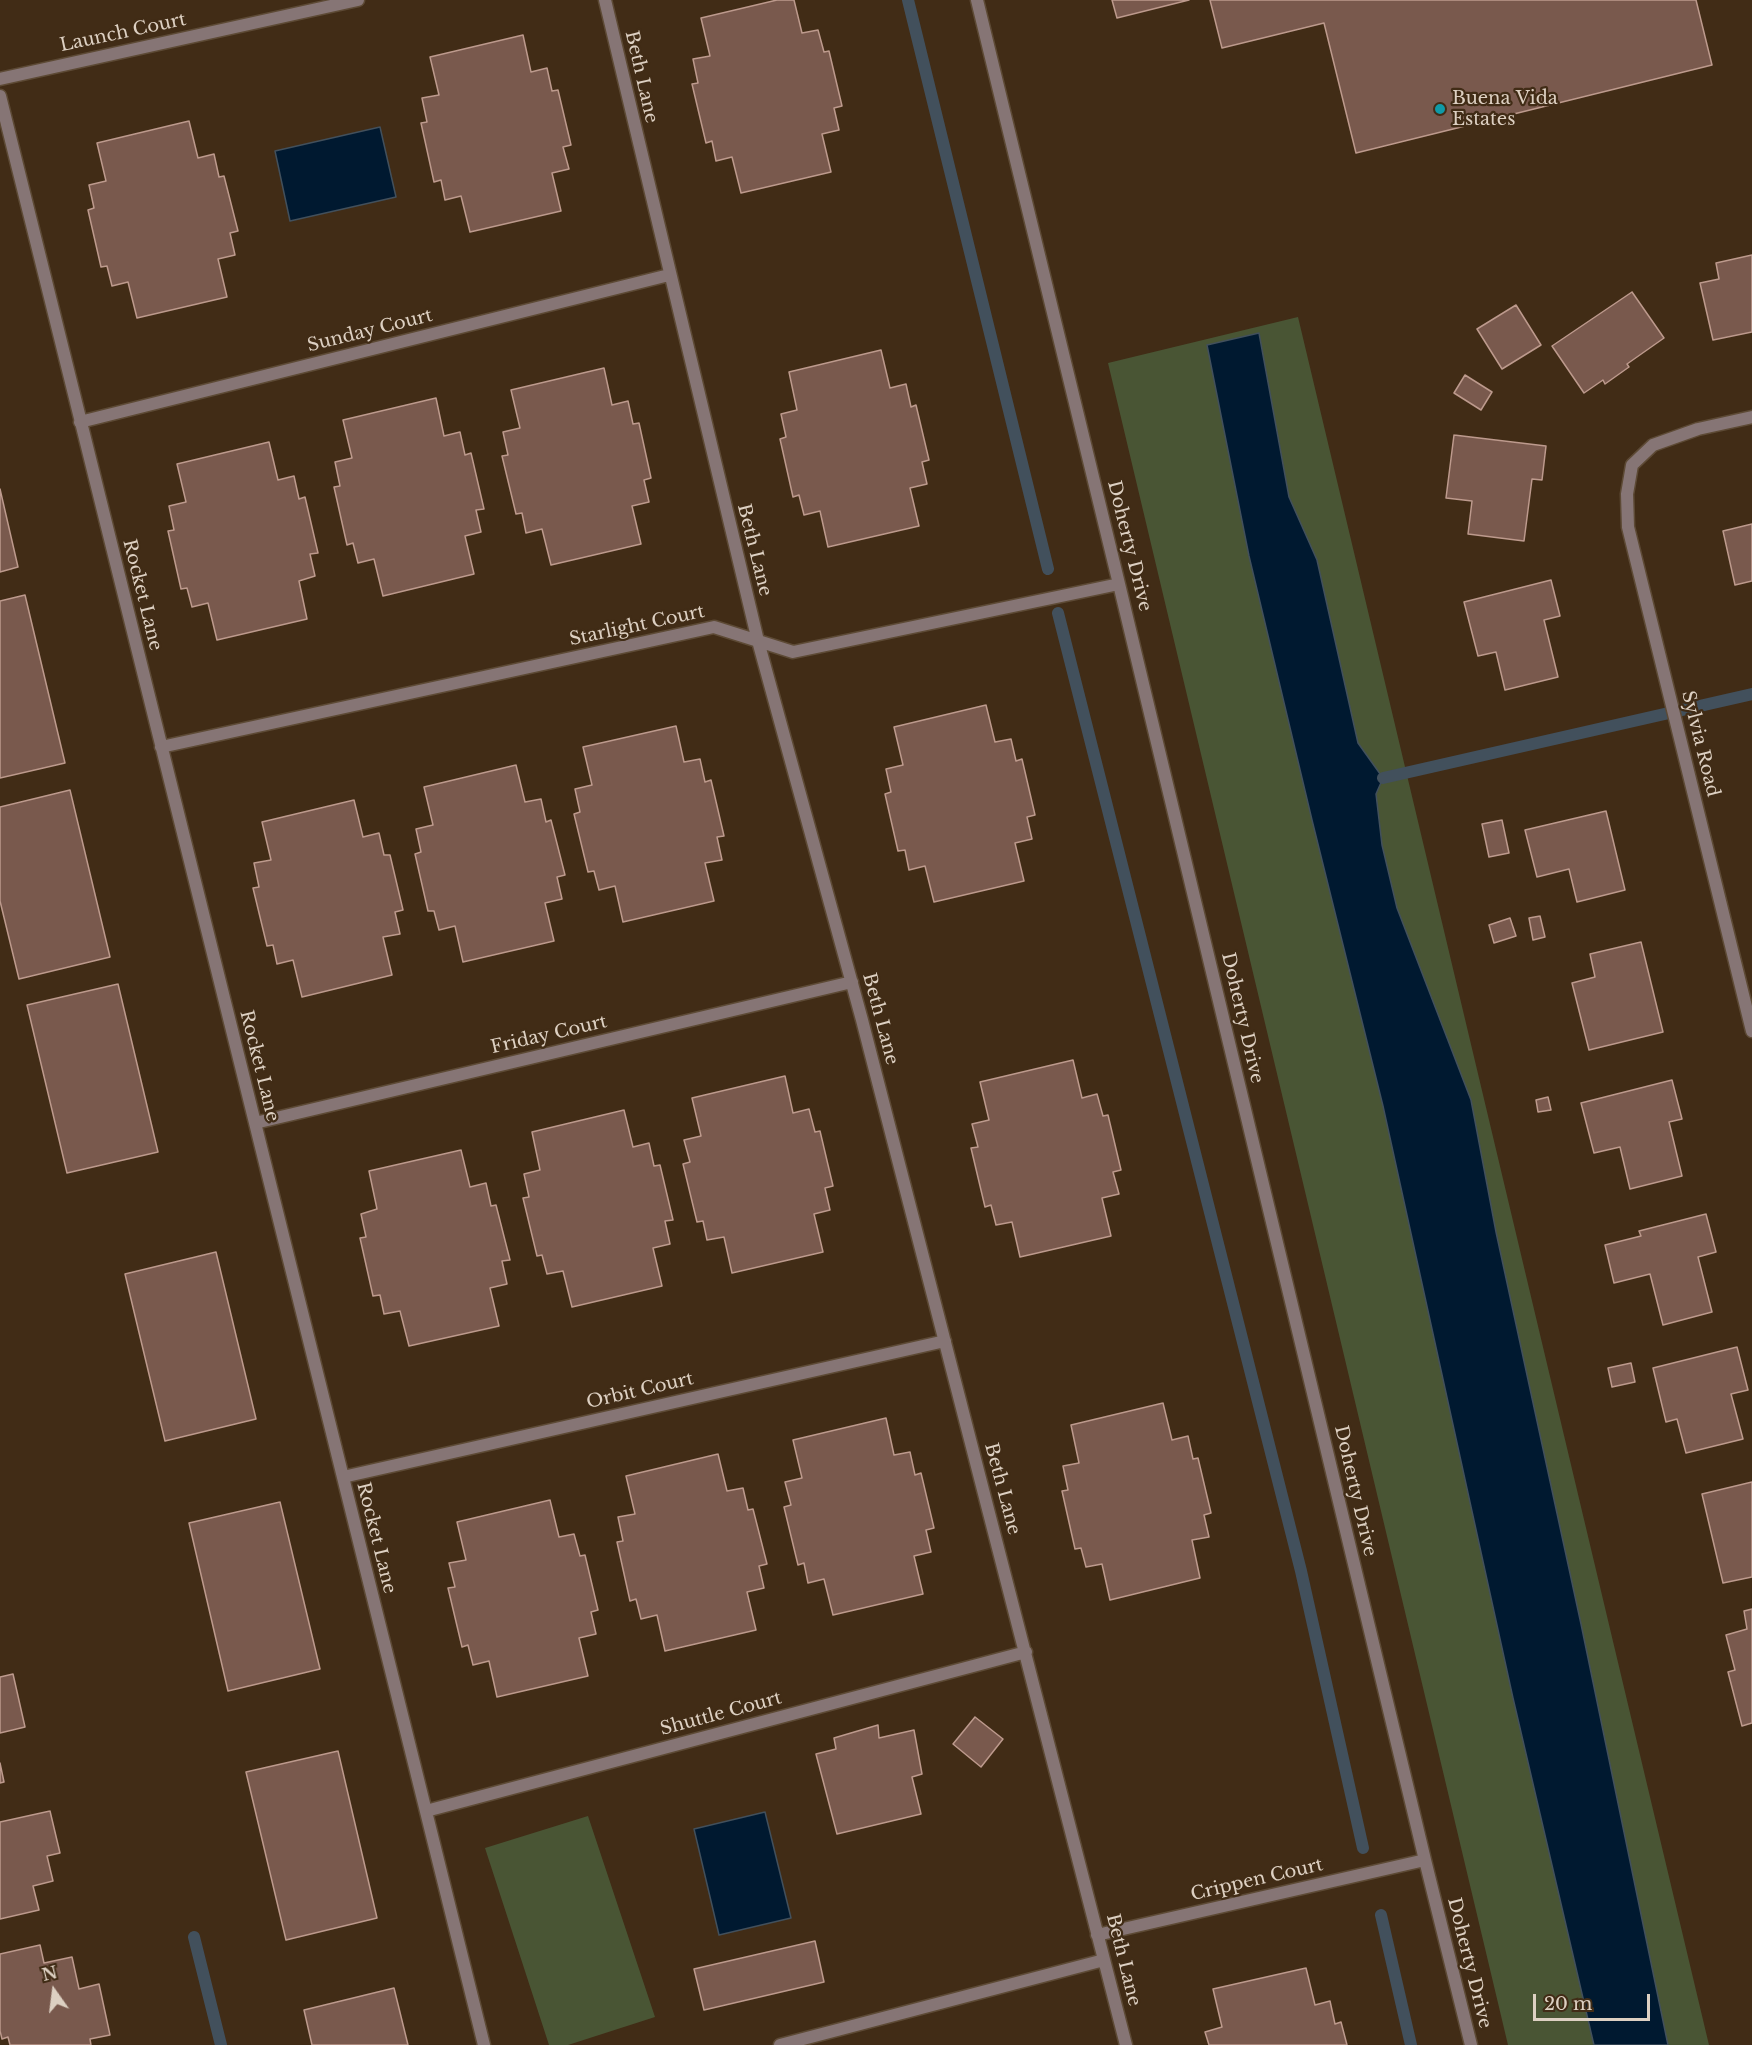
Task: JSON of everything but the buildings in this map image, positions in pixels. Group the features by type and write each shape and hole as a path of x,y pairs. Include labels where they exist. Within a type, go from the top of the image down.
{"street":[{"name":"Launch Court","path":"0,79 358,0"},
{"name":"Beth Lane","path":"605,0 758,641 852,982 1126,2045"},
{"name":"Doherty Drive","path":"978,0 1471,2045"},
{"name":"Rocket Lane","path":"0,96 484,2045"},
{"name":"Sunday Court","path":"80,422 669,275"},
{"name":"Sylvia Road","path":"1752,417 1698,429 1653,445 1632,465 1627,495 1628,527 1667,687 1746,983 1752,1031"},
{"name":"Starlight Court","path":"161,747 714,627 793,652 1119,584"},
{"name":"Friday Court","path":"255,1123 852,982"},
{"name":"Orbit Court","path":"343,1478 945,1341"},
{"name":"Shuttle Court","path":"426,1811 1026,1652"},
{"name":"Crippen Court","path":"1097,1935 1425,1860"},
{"path":"780,2045 1104,1960"}],"green space":[{"path":"1298,317 1709,2045 1508,2045 1108,363"},
{"path":"588,1816 655,2017 568,2045 549,2045 485,1848"}],"water":[{"path":"380,127 396,197 290,221 275,151"},
{"path":"1259,333 1289,497 1317,560 1358,743 1383,778 1376,794 1382,845 1397,908 1471,1100 1496,1232 1581,1624 1668,2045 1594,2045 1593,2041 1513,1698 1383,1106 1249,556 1207,345"},
{"path":"765,1812 791,1918 719,1935 694,1829"}],"waterway":[{"path":"908,0 1048,569"},
{"path":"1058,613 1301,1571 1363,1848"},
{"path":"1383,778 1752,694"},
{"path":"1381,1915 1411,2045"},
{"path":"194,1937 221,2045"}],"place":[{"name":"Buena Vida Estates","path":"1440,109"}]}
